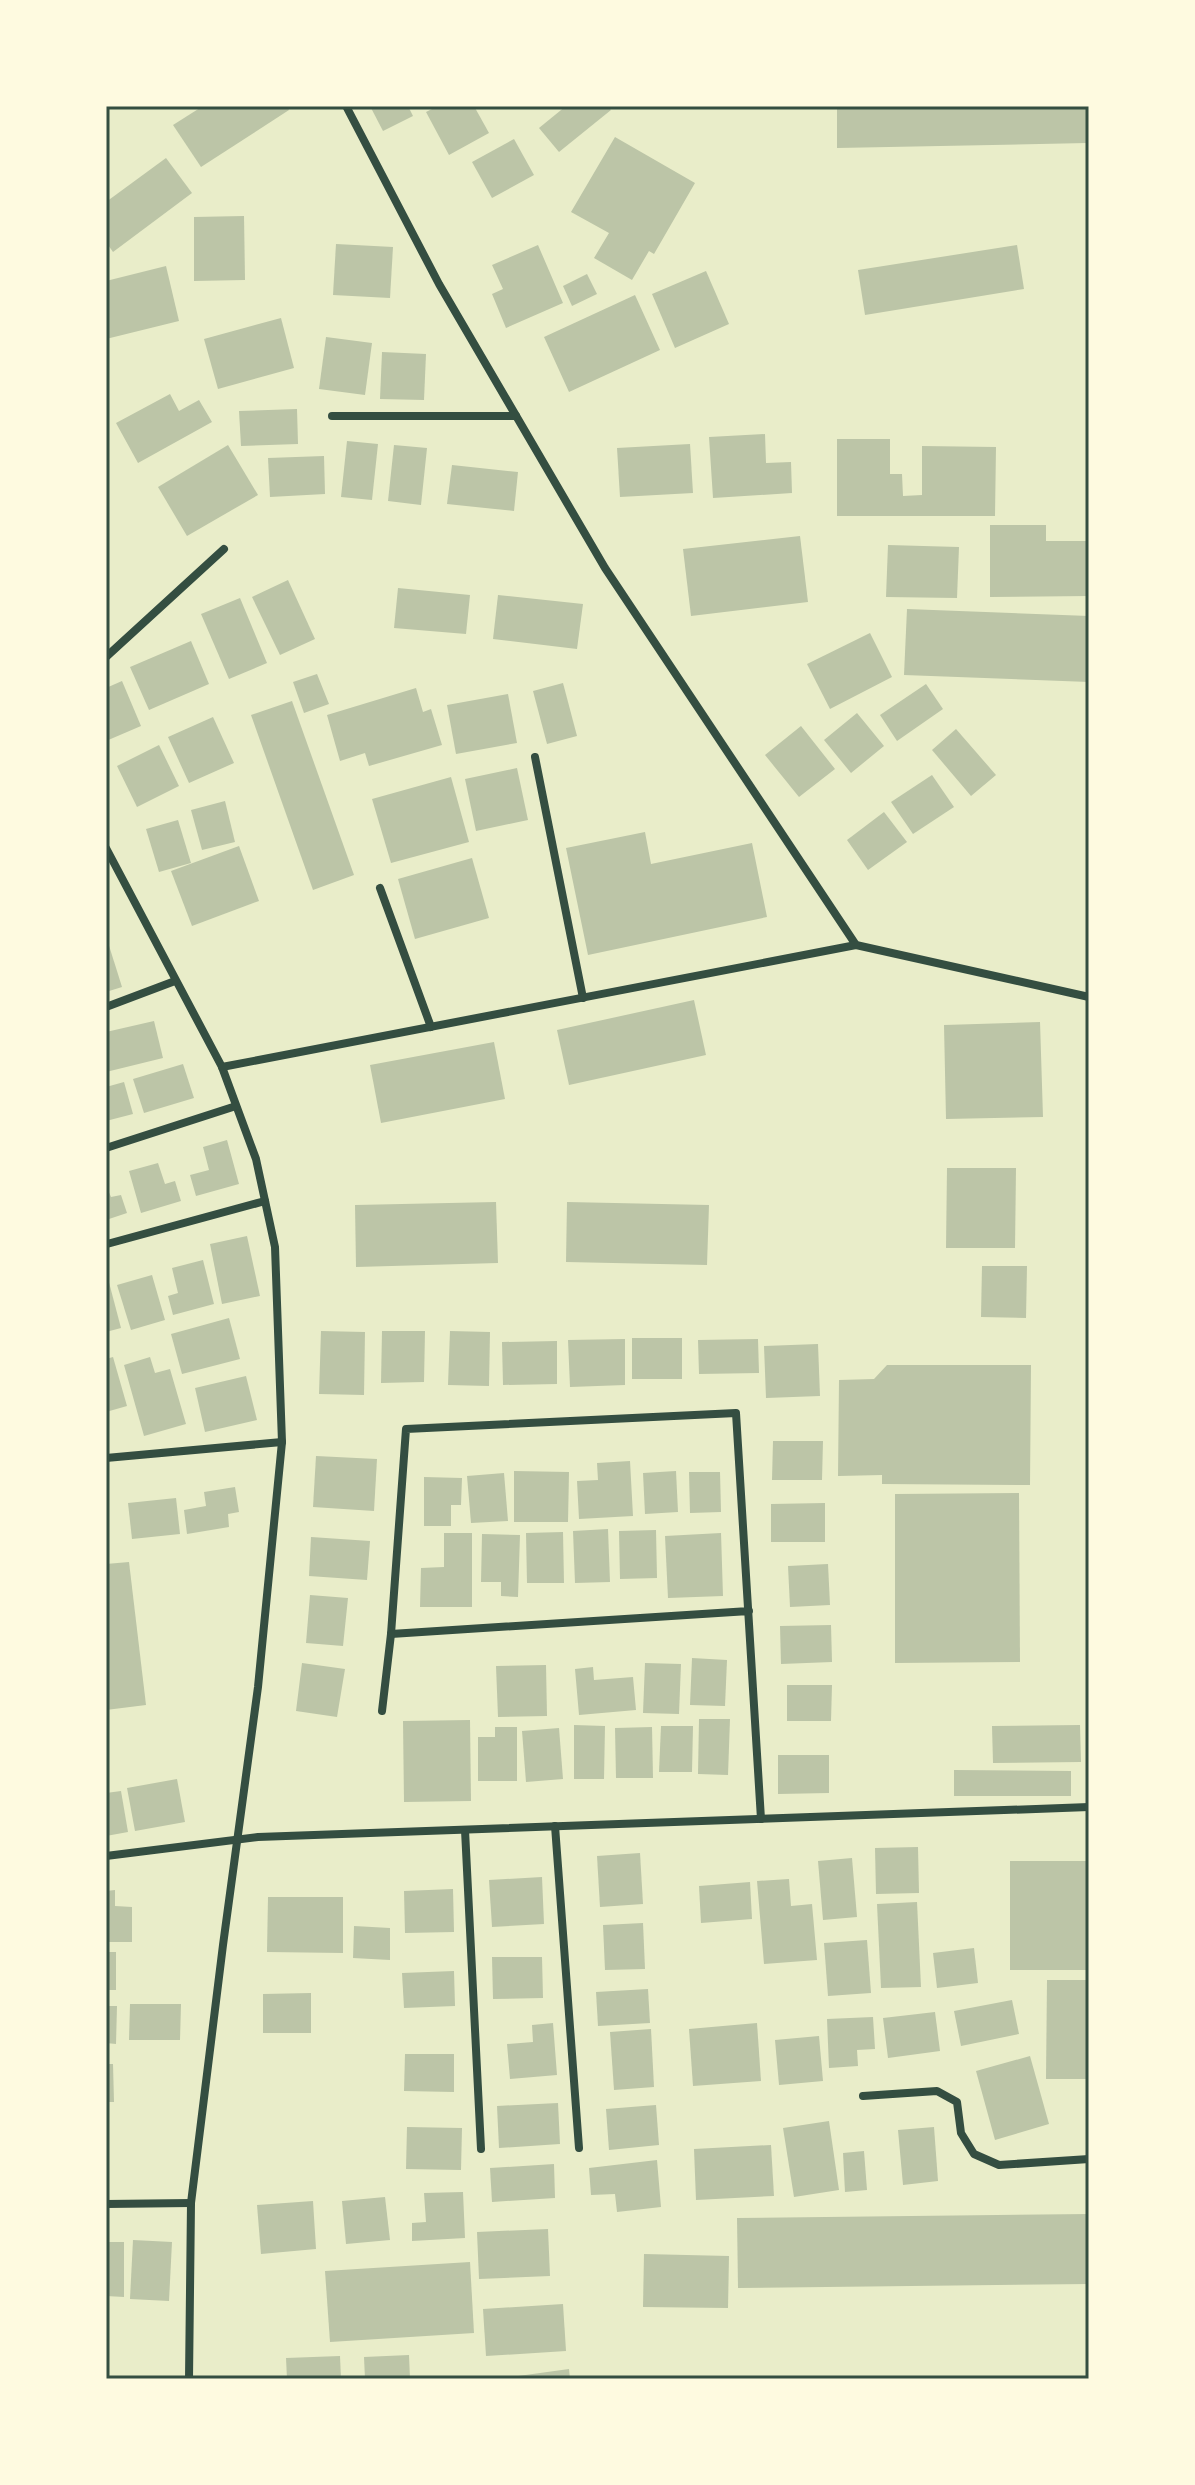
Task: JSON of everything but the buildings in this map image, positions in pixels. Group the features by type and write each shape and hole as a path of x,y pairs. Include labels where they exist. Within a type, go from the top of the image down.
{"street":[{"path":"346,106 439,284 605,568 856,945"},
{"path":"332,416 516,416"},
{"path":"106,657 224,549"},
{"path":"535,757 583,998"},
{"path":"106,848 109,860 222,1067 256,1159 275,1247 282,1442 258,1687 191,2203 189,2379"},
{"path":"380,888 431,1027"},
{"path":"222,1067 856,945 1089,997"},
{"path":"106,1007 175,981"},
{"path":"106,1148 236,1106"},
{"path":"107,1244 265,1201"},
{"path":"382,1711 391,1634 406,1429 736,1413 761,1819"},
{"path":"106,1458 282,1442"},
{"path":"391,1634 749,1611"},
{"path":"106,1856 238,1838 1089,1807"},
{"path":"555,1826 579,2148"},
{"path":"465,1830 481,2149"},
{"path":"863,2096 937,2091 957,2102 961,2133 974,2154 999,2165 1089,2159"},
{"path":"106,2204 191,2203"}]}
